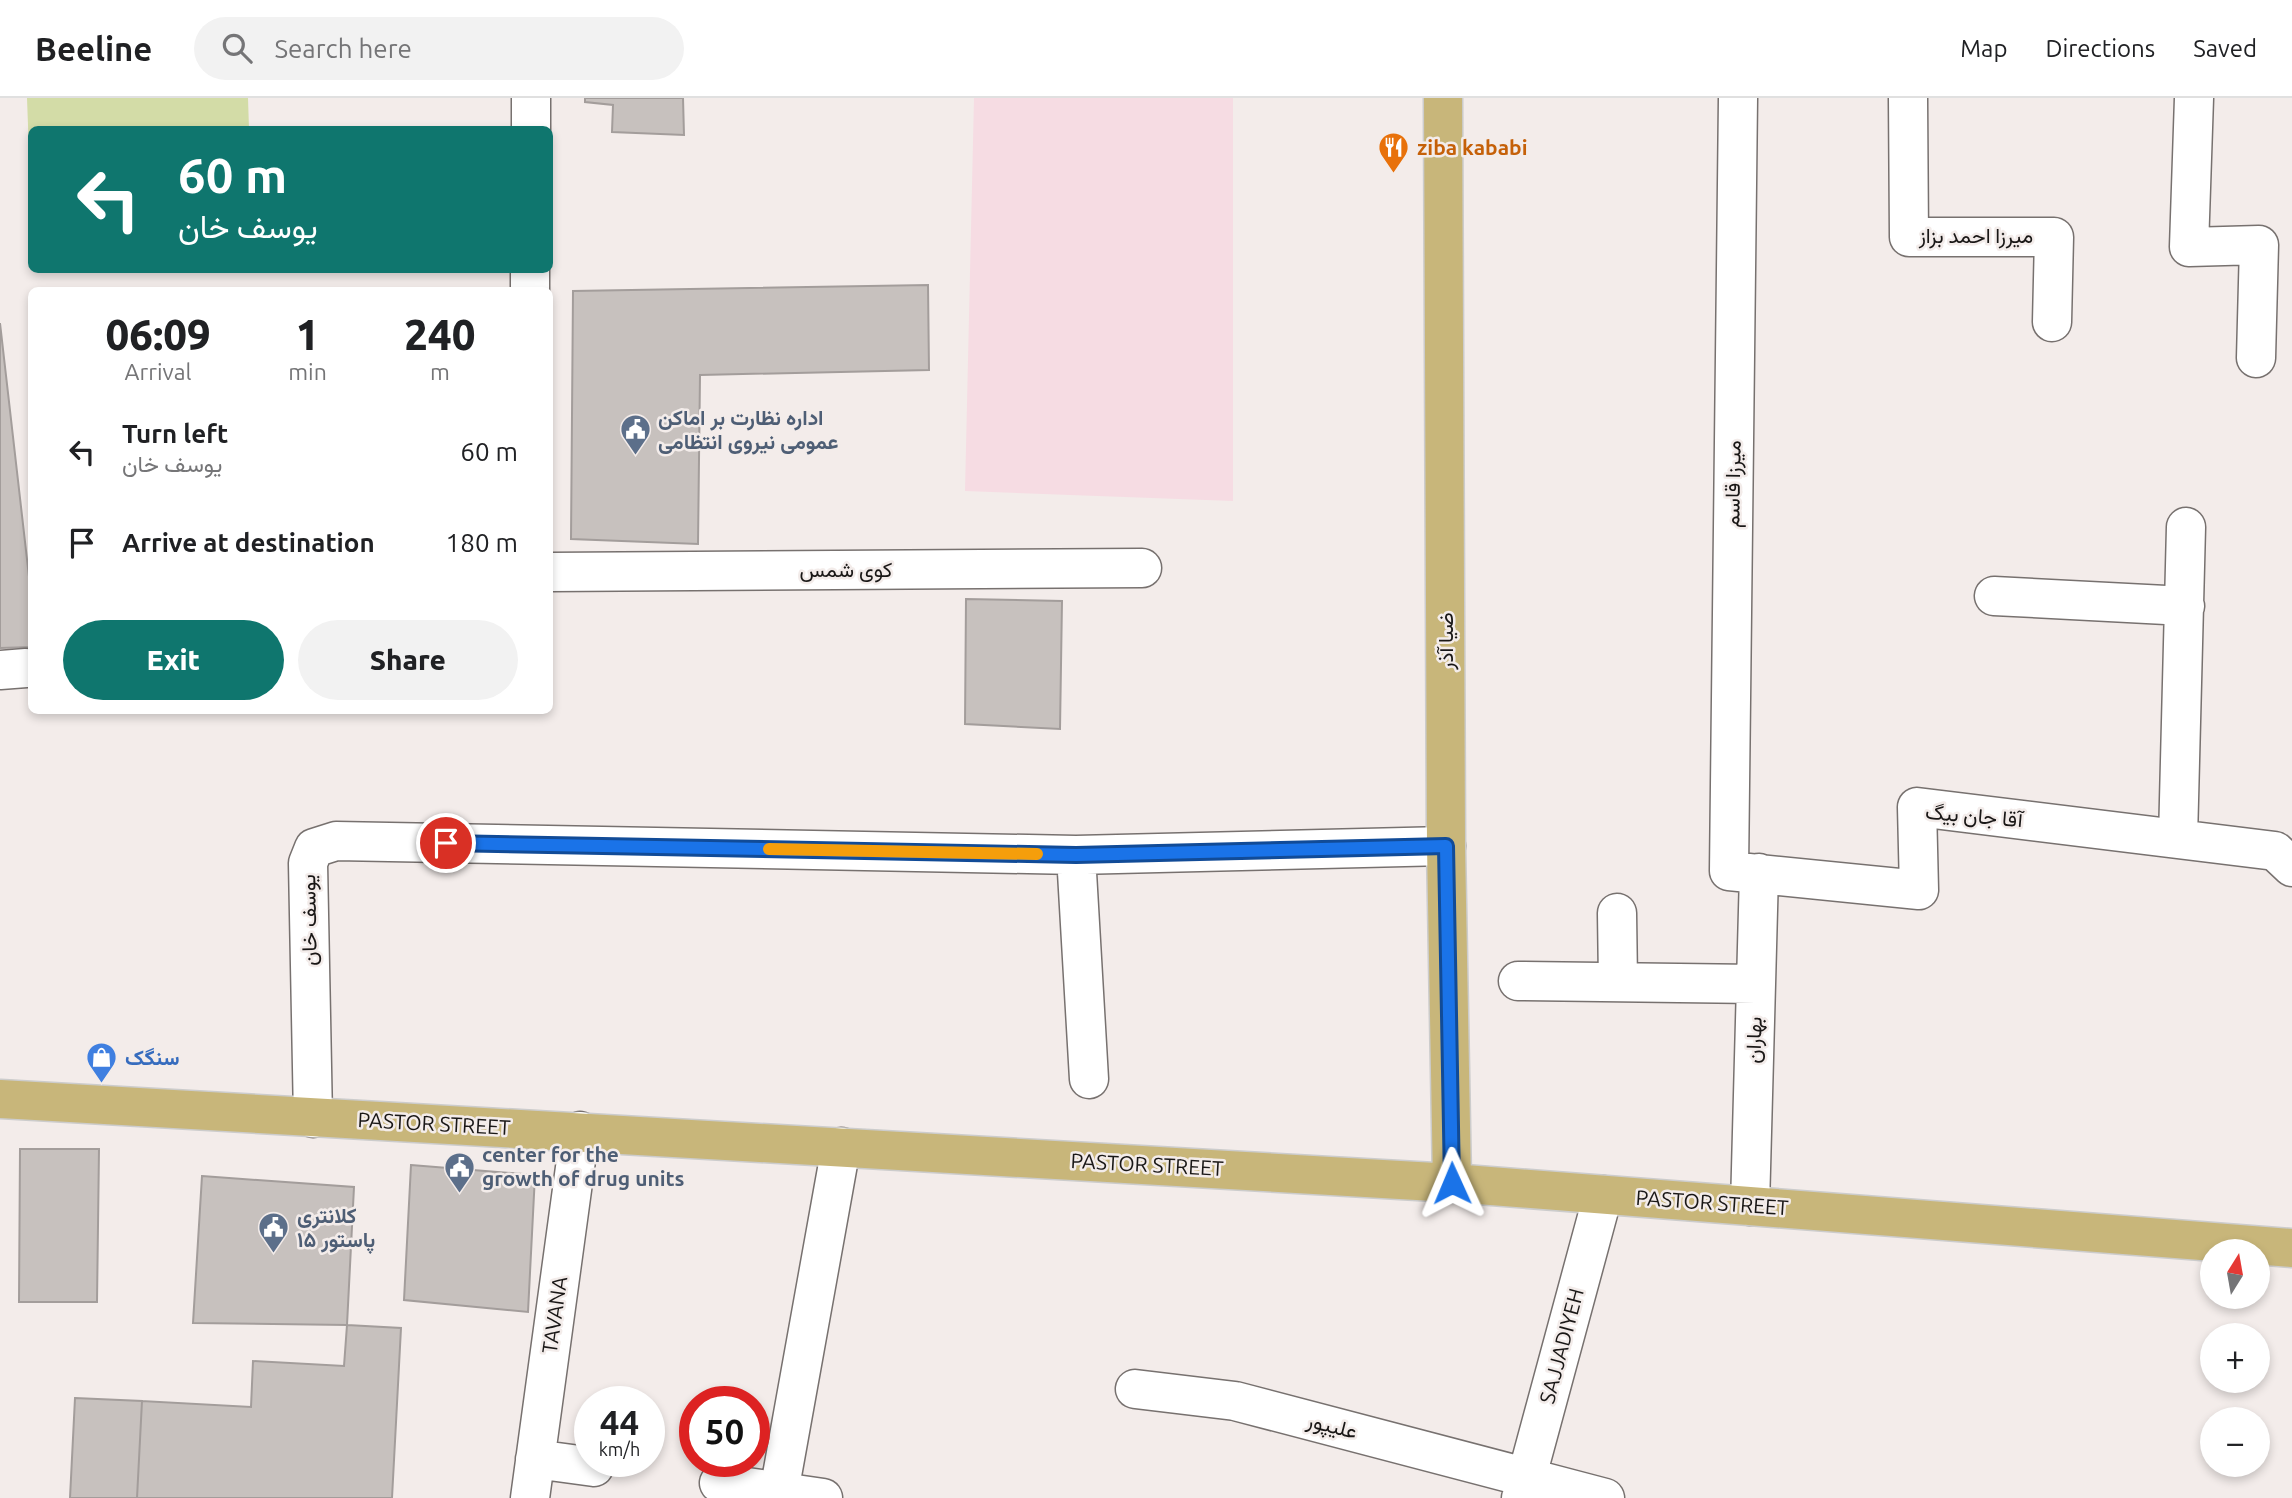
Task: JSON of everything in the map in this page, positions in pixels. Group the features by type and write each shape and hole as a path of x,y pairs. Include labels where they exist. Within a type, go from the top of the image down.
{"main road":[{"name":"ضیا آذر","path":"1443,98 1446,846 1452,1183"},
{"name":"PASTOR STREET","path":"0,1100 580,1131 1452,1183 2292,1248"}],"street":[{"path":"531,98 531,126"},
{"name":"میرزا قاسم","path":"1738,98 1744,872"},
{"name":"میرزا احمد بزاز","path":"1908,98 1909,237 2054,237 2052,322"},
{"path":"2194,98 2189,247 2259,245 2256,358"},
{"path":"2178,839 2186,527"},
{"name":"کوی شمس","path":"553,572 1142,568"},
{"path":"1994,596 2185,607"},
{"name":"آقا جان بیگ","path":"1744,872 1919,890 1917,807 2275,851 2292,867"},
{"name":"یوسف خان","path":"313,1118 308,863 314,848 336,841 1076,855 1446,846"},
{"path":"1076,855 1089,1079"},
{"name":"بهاران","path":"1744,872 1756,984 1750,1206"},
{"path":"1617,913 1618,982"},
{"path":"1518,981 1756,984"},
{"name":"TAVANA","path":"530,1498 580,1131"},
{"path":"779,1492 841,1147"},
{"name":"SAJJADIYEH","path":"1524,1487 1603,1195"},
{"name":"علیپور","path":"1135,1389 1235,1401 1524,1487 1605,1498"},
{"path":"535,1458 574,1464"},
{"path":"719,1483 823,1498"}],"shaded area":[{"path":"974,98 1233,98 1233,501 965,491"}],"green space":[{"path":"27,98 248,98 249,126 28,126"}],"building":[{"path":"585,98 683,98 684,135 612,132 613,105 585,102"},
{"name":"اداره نظارت بر اماکن عمومی نیروی انتظامی","path":"928,285 929,370 700,375 698,544 571,539 573,291"},
{"path":"0,323 28,568 28,647 0,648"},
{"path":"966,599 1062,601 1060,729 965,724"},
{"path":"20,1149 99,1149 97,1302 19,1302"},
{"path":"411,1165 535,1175 528,1312 404,1300"},
{"name":"کلانتری ۱۵ پاستور","path":"202,1176 354,1187 347,1325 193,1323"},
{"path":"347,1325 401,1328 392,1498 137,1498 142,1401 251,1407 253,1361 344,1366"},
{"path":"75,1398 142,1401 137,1498 70,1498"}],"slow traffic":[{"path":"769,849 1037,854"}],"place":[{"name":"ziba kababi","path":"1394,175"},
{"name":"اداره نظارت بر اماکن عمومی نیروی انتظامی","path":"635,457"},
{"name":"سنگک","path":"102,1085"},
{"name":"center for the growth of drug units","path":"459,1194"},
{"name":"کلانتری ۱۵ پاستور","path":"274,1255"}],"route":[{"path":"446,843 1076,855 1446,846 1452,1183"}]}
